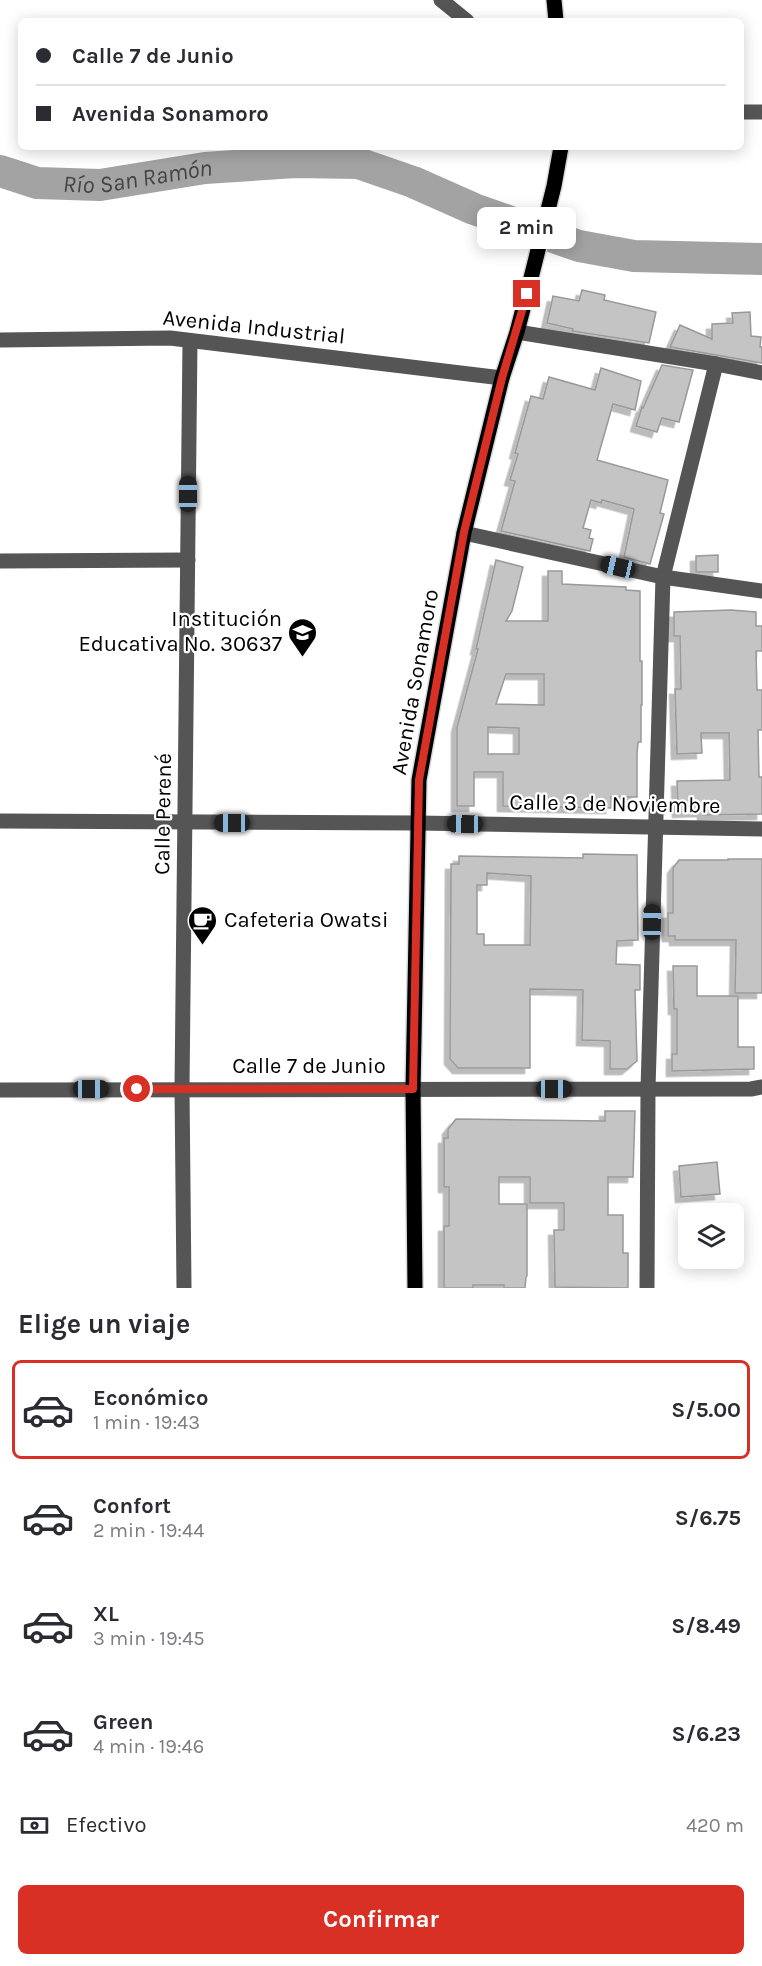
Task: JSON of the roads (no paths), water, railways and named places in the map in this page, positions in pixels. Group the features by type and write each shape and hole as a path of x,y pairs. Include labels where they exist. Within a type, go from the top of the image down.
{"main road":[{"path":"554,0 556,18"},
{"name":"Avenida Sonamoro","path":"415,1288 413,1089 419,780 464,532 502,378 518,332 554,186 560,150"}],"street":[{"path":"441,0 463,18"},
{"path":"744,112 762,112"},
{"path":"518,332 716,364 762,374"},
{"name":"Avenida Industrial","path":"0,340 170,338 502,378"},
{"name":"Calle Perené","path":"184,1288 182,1088 190,341"},
{"path":"647,1288 648,1089 663,577 716,364"},
{"path":"464,532 663,577 762,591"},
{"path":"0,561 188,560"},
{"name":"Calle 3 de Noviembre","path":"0,821 762,829"},
{"name":"Calle 7 de Junio","path":"0,1090 762,1088"}],"waterway":[{"name":"Río San Ramón","path":"0,171 37,183 100,185 205,168 295,162 358,163 413,182 474,209 579,246 634,256 762,259"}],"place":[{"name":"Institución Educativa No. 30637","path":"303,658"},
{"name":"Cafeteria Owatsi","path":"203,946"}]}
